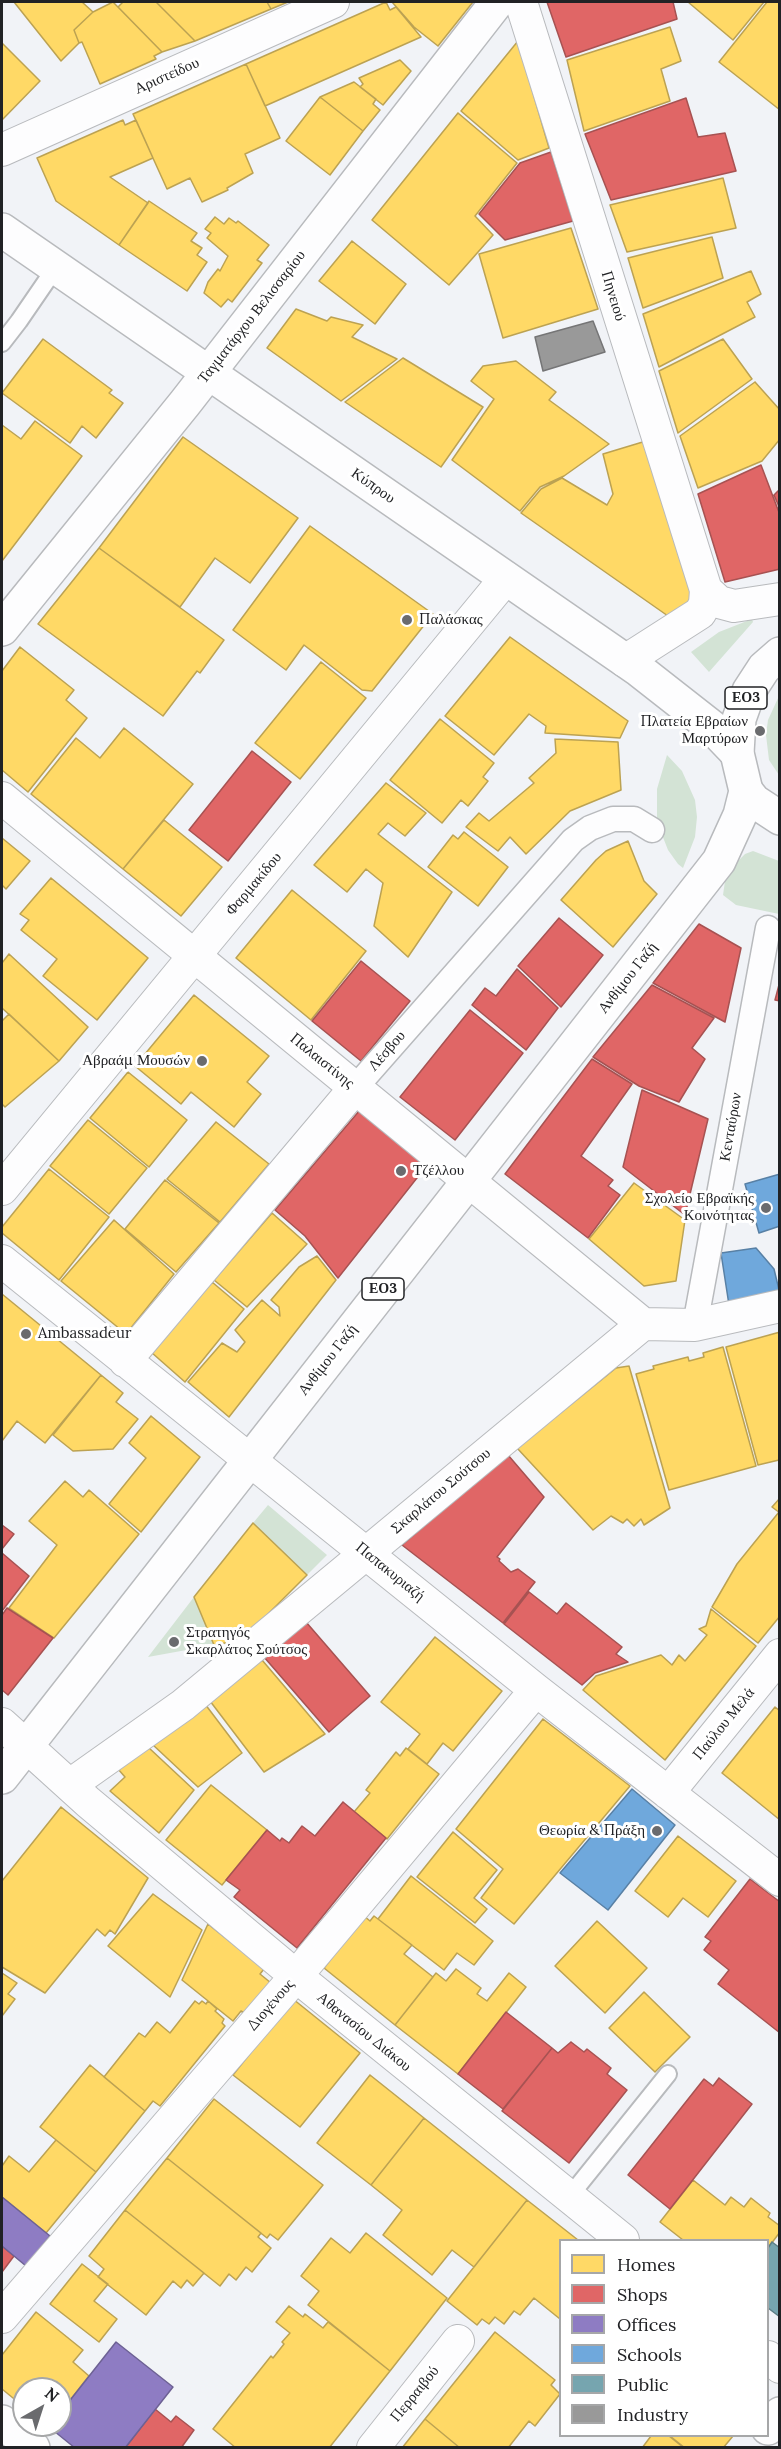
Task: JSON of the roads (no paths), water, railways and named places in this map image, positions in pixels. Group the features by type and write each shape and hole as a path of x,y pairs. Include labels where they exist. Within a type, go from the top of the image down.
{"street":[{"name":"Αριστείδου","path":"2,150 333,2"},
{"name":"Ταγματάρχου Βελισσαρίου","path":"2,629 209,373 497,2"},
{"name":"Πηνειού","path":"521,2 706,590"},
{"name":"Κύπρου","path":"2,230 625,661 685,704 737,753"},
{"name":"Φαρμακίδου","path":"2,1189 506,578"},
{"path":"706,590 720,602 734,606 780,599"},
{"path":"625,661 700,613 705,604 706,590"},
{"name":"ΕΟ3","path":"746,791 737,753 739,719 744,701 764,668 780,654"},
{"path":"746,791 760,807 780,818"},
{"name":"Ανθίμου Γαζή","path":"2,1777 720,861 740,815 746,791"},
{"name":"Παλαιστίνης","path":"2,798 643,1324"},
{"name":"Λέσβου","path":"125,1361 355,1088 573,840 590,828 613,819 634,819 652,830"},
{"name":"Κενταύρων","path":"695,1325 768,928"},
{"name":"Παπακυριαζή","path":"2,1261 536,1690 780,1880"},
{"path":"643,1324 695,1325 780,1306"},
{"name":"Σκαρλάτου Σούτσου","path":"70,1785 183,1705 643,1324"},
{"name":"Παύλου Μελά","path":"668,1793 780,1655"},
{"name":"Διογένους","path":"2,2317 296,1976 536,1690"},
{"name":"Αθανασίου Διάκου","path":"2,1724 70,1785 296,1976 621,2239"},
{"name":"Περραιβού","path":"373,2448 458,2341"},
{"path":"769,2427 780,2414"},
{"path":"2,2422 33,2448"}],"lane":[{"path":"2,343 56,267"},
{"path":"569,2197 668,2074"}],"place":[{"name":"Παλάσκας","path":"407,620"},
{"name":"Πλατεία Εβραίων Μαρτύρων","path":"760,731"},
{"name":"Αβραάμ Μουσών","path":"202,1061"},
{"name":"Τζέλλου","path":"401,1171"},
{"name":"Σχολείο Εβραϊκής Κοινότητας","path":"766,1208"},
{"name":"Ambassadeur","path":"26,1334"},
{"name":"Στρατηγός Σκαρλάτος Σούτσος","path":"174,1642"},
{"name":"Θεωρία & Πράξη","path":"657,1831"}]}
